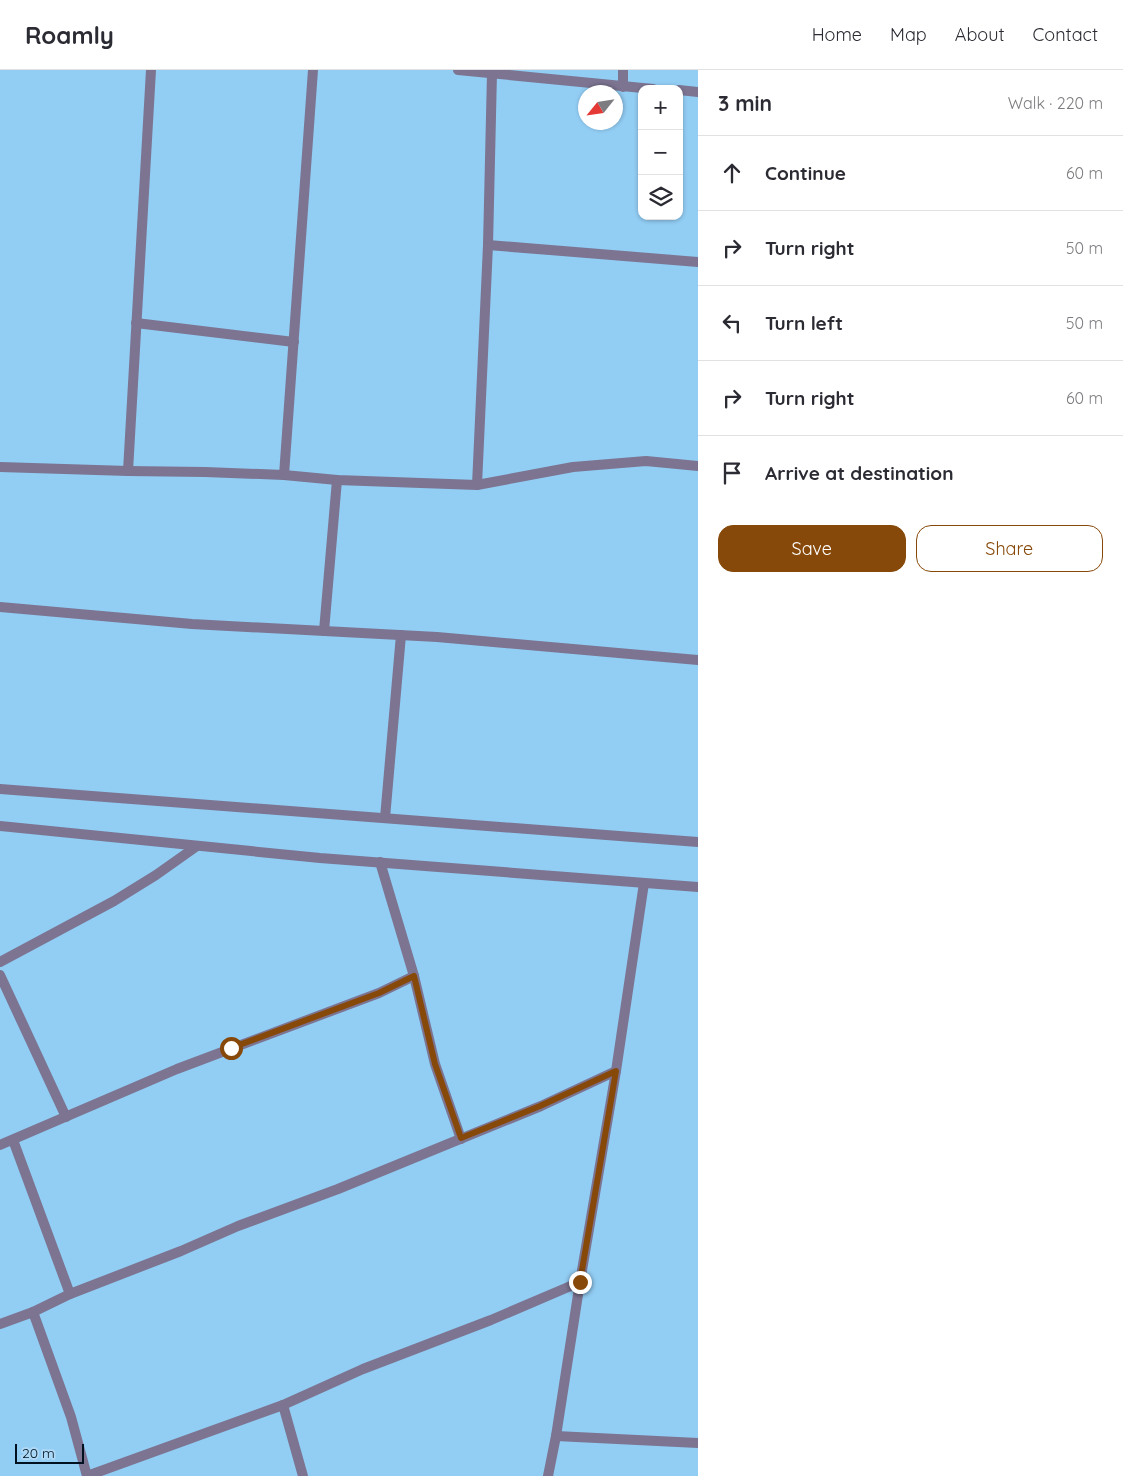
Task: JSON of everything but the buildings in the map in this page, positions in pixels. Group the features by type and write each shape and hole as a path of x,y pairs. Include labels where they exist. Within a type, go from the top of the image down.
{"street":[{"path":"128,472 151,70"},
{"path":"284,475 313,70"},
{"path":"458,70 604,85"},
{"path":"623,70 623,85"},
{"path":"477,485 488,244 492,73"},
{"path":"623,87 638,88"},
{"path":"683,90 698,92"},
{"path":"488,244 698,262"},
{"path":"136,324 294,342"},
{"path":"0,467 128,472 205,472 284,475 337,480 477,485 573,467 646,461 698,466"},
{"path":"324,631 337,480"},
{"path":"0,607 192,624 401,635 698,660"},
{"path":"385,818 401,635"},
{"path":"0,789 698,842"},
{"path":"0,826 380,862 698,887"},
{"path":"0,962 114,901 156,875 197,846"},
{"path":"380,862 414,976 435,1064 461,1138"},
{"path":"548,1476 616,1071 644,883"},
{"path":"0,975 66,1117"},
{"path":"0,1145 186,1066 379,993 414,976"},
{"path":"0,1324 238,1226 338,1190 540,1106 616,1071"},
{"path":"13,1140 70,1294"},
{"path":"33,1312 71,1417 87,1476 283,1405 364,1368 491,1320 580,1282"},
{"path":"283,1405 303,1476"},
{"path":"556,1436 698,1443"}],"route":[{"path":"231,1048 318,1017 379,993 414,976 435,1064 461,1138 540,1106 616,1071 580,1282"}]}
